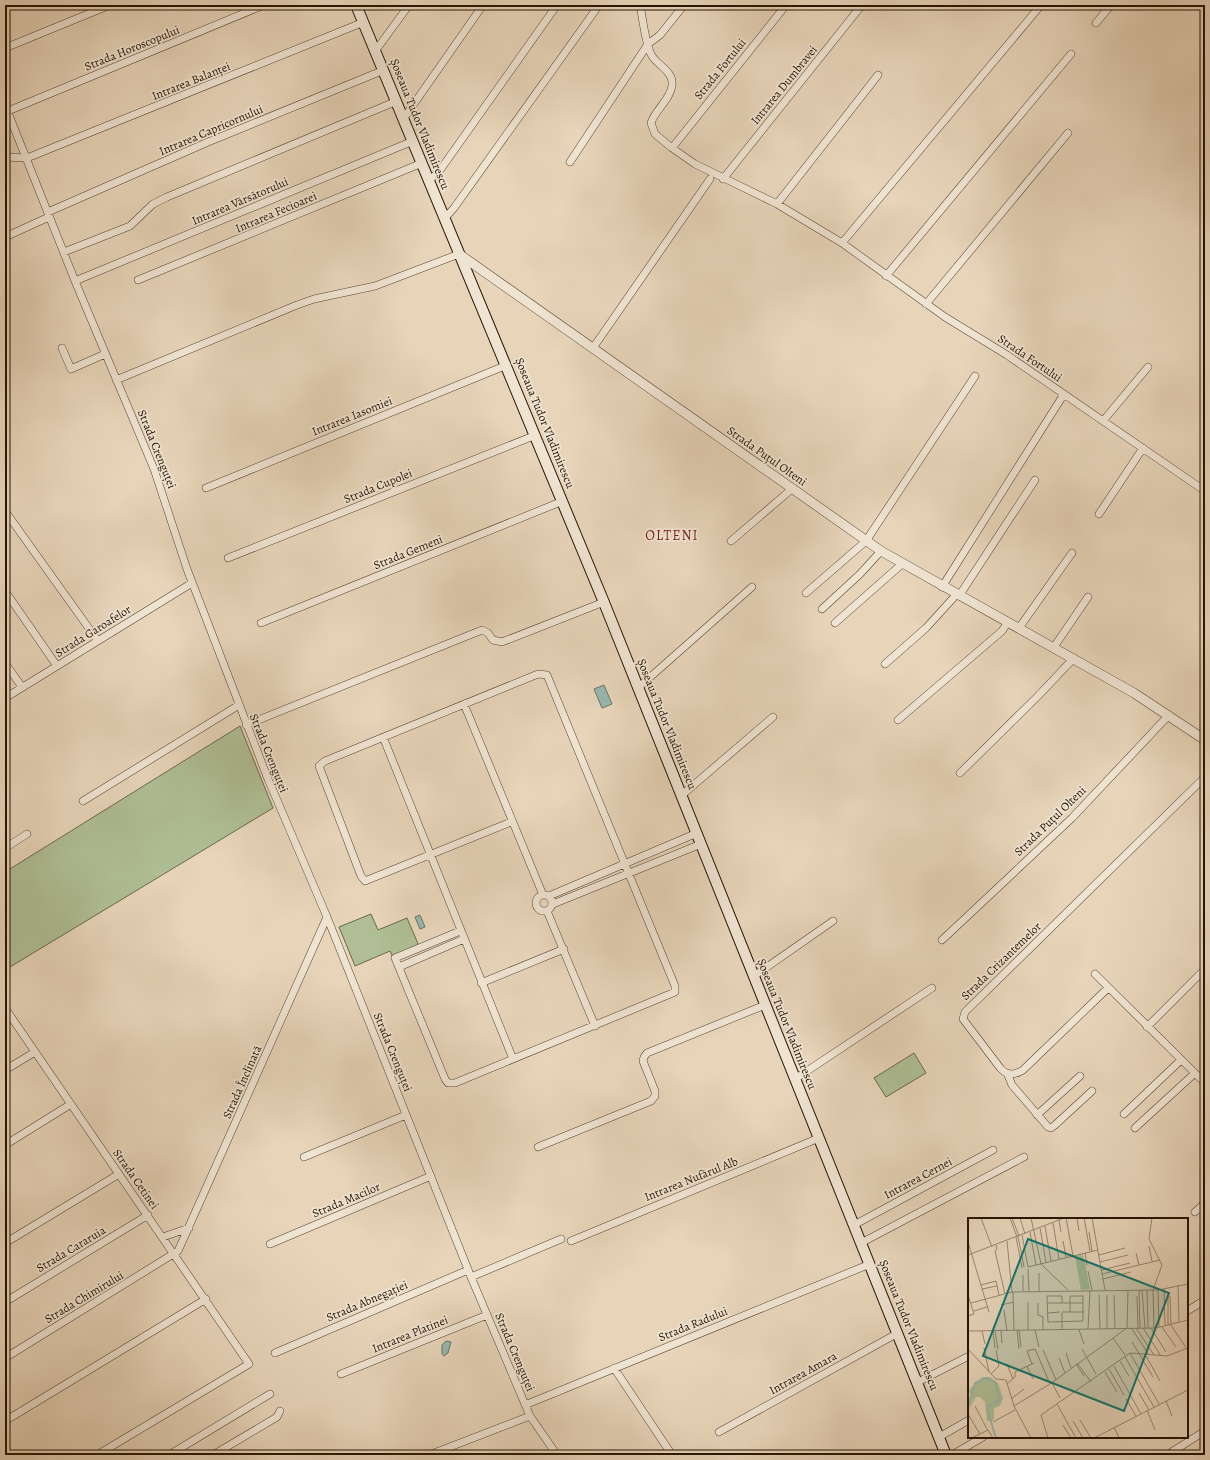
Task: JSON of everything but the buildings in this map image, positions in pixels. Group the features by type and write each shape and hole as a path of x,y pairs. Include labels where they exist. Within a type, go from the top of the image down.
{"main road":[{"name":"Șoseaua Tudor Vladimirescu","path":"356,5 563,501 918,1382 946,1455"}],"street":[{"path":"5,48 110,5"},
{"name":"Strada Horoscopului","path":"6,108 264,5"},
{"path":"376,50 409,5"},
{"path":"404,118 483,5"},
{"path":"429,180 438,173 557,5"},
{"path":"445,218 467,190 599,5"},
{"name":"Strada Fortului","path":"640,5 648,44 652,55 666,69 672,86 669,94 651,123 655,134 672,148 704,170 777,204 842,243 926,304 1007,355 1205,490"},
{"path":"570,162 648,44 660,36 684,5"},
{"name":"Strada Fortului","path":"672,148 786,5"},
{"name":"Intrarea Dumbravei","path":"722,179 862,5"},
{"path":"842,243 1041,5"},
{"path":"1096,23 1111,5"},
{"name":"Intrarea Balanței","path":"26,158 364,22"},
{"path":"886,276 1071,54"},
{"name":"Intrarea Capricornului","path":"5,237 48,214 208,142 384,70"},
{"path":"777,204 878,75"},
{"path":"64,252 130,226 153,204 167,197 397,101"},
{"name":"Strada Crenguței","path":"6,108 75,281 154,469 192,583 246,725 327,917 469,1274 530,1416 557,1455"},
{"path":"926,304 1068,133"},
{"name":"Intrarea Vărsătorului","path":"75,281 413,141"},
{"path":"5,158 26,158"},
{"name":"Intrarea Fecioarei","path":"138,280 422,163"},
{"path":"593,348 710,179"},
{"path":"116,380 297,305 314,299 375,286 460,254"},
{"name":"Strada Puțul Olteni","path":"460,254 881,551 942,587 1074,658 1169,715 1205,740"},
{"path":"62,348 71,369 105,354"},
{"name":"Intrarea Iasomiei","path":"206,488 507,365"},
{"path":"1103,421 1148,367"},
{"path":"806,593 866,541 975,376"},
{"path":"942,587 1064,394"},
{"name":"Strada Cupolei","path":"228,558 536,435"},
{"path":"1099,514 1143,448"},
{"path":"885,664 926,628 957,595 1035,480"},
{"path":"731,541 793,488"},
{"name":"Strada Gemeni","path":"261,623 563,501"},
{"path":"5,511 98,641"},
{"path":"822,609 860,574 881,551"},
{"path":"1019,628 1072,553"},
{"path":"834,623 902,564"},
{"name":"Strada Garoafelor","path":"5,698 192,583"},
{"path":"638,687 752,587"},
{"path":"5,591 57,666"},
{"path":"1054,647 1088,597"},
{"path":"246,725 482,630 488,633 493,640 502,642 604,602"},
{"path":"898,720 1002,630 1008,622"},
{"path":"960,773 1074,658"},
{"path":"5,663 22,688"},
{"path":"460,931 395,958 445,1079 448,1083 454,1083 595,1026 672,994 676,989 547,675 538,674 324,761 319,766 363,880 368,880 511,822"},
{"path":"464,704 511,822 546,895 553,904"},
{"path":"83,801 239,706"},
{"name":"Strada Puțul Olteni","path":"942,940 1072,818 1169,715"},
{"path":"682,795 773,717"},
{"path":"383,737 460,931 513,1059"},
{"name":"Strada Crizantemelor","path":"1092,1091 1051,1128 1037,1115 1012,1084 1008,1074 1001,1069 965,1022 965,1012 1205,777"},
{"path":"547,911 541,910 537,906 537,900 697,833"},
{"path":"5,848 27,834"},
{"path":"547,911 553,904 701,844"},
{"path":"587,879 592,889"},
{"path":"547,911 595,1026"},
{"name":"Strada Înclinată","path":"175,1254 178,1251 189,1228 327,917"},
{"path":"754,976 834,921"},
{"path":"399,968 464,939"},
{"path":"482,983 564,949"},
{"path":"1147,1027 1205,968"},
{"path":"1095,974 1205,1083"},
{"path":"795,1079 932,988"},
{"path":"1008,1074 1018,1073 1023,1070 1108,988"},
{"path":"538,1147 651,1101 655,1096 655,1091 643,1061 644,1056 647,1053 765,1005"},
{"name":"Strada Cetinei","path":"5,1008 249,1364 97,1455"},
{"path":"5,1070 35,1052"},
{"path":"1124,1114 1181,1060"},
{"path":"1135,1128 1195,1073"},
{"path":"1037,1115 1080,1076"},
{"path":"5,1145 71,1104"},
{"path":"304,1157 406,1115"},
{"name":"Intrarea Nufărul Alb","path":"571,1241 819,1138"},
{"name":"Intrarea Cernei","path":"854,1224 993,1150"},
{"path":"861,1243 1024,1156"},
{"path":"5,1243 119,1174"},
{"name":"Strada Macilor","path":"270,1244 431,1176"},
{"path":"1195,1212 1205,1203"},
{"name":"Strada Cararuia","path":"5,1302 148,1215"},
{"path":"163,1238 189,1228"},
{"name":"Strada Abnegației","path":"275,1353 469,1274 561,1239"},
{"name":"Strada Chimirului","path":"5,1358 175,1254"},
{"name":"Strada Radului","path":"525,1405 870,1264"},
{"path":"5,1421 206,1300"},
{"path":"1188,1311 1205,1300"},
{"name":"Intrarea Platinei","path":"341,1374 487,1315"},
{"name":"Intrarea Amara","path":"719,1432 898,1333"},
{"path":"918,1382 968,1357"},
{"path":"614,1368 672,1455"},
{"path":"169,1455 270,1394"},
{"path":"213,1455 277,1417 280,1411"},
{"path":"429,1455 530,1416"},
{"path":"939,1437 968,1421"},
{"path":"1167,1455 1205,1431"},
{"path":"952,1455 981,1438"}],"green space":[{"path":"240,726 273,808 5,970 5,872"},
{"path":"371,914 378,930 407,918 419,946 393,957 390,951 355,966 339,927"},
{"path":"914,1053 926,1073 886,1097 874,1078"}],"water":[{"path":"604,685 612,704 602,708 594,689"},
{"path":"420,915 425,927 420,929 415,917"},
{"path":"446,1341 451,1342 448,1353 444,1356 442,1354 442,1345"}],"district":[{"name":"OLTENI","path":"672,535"}]}
